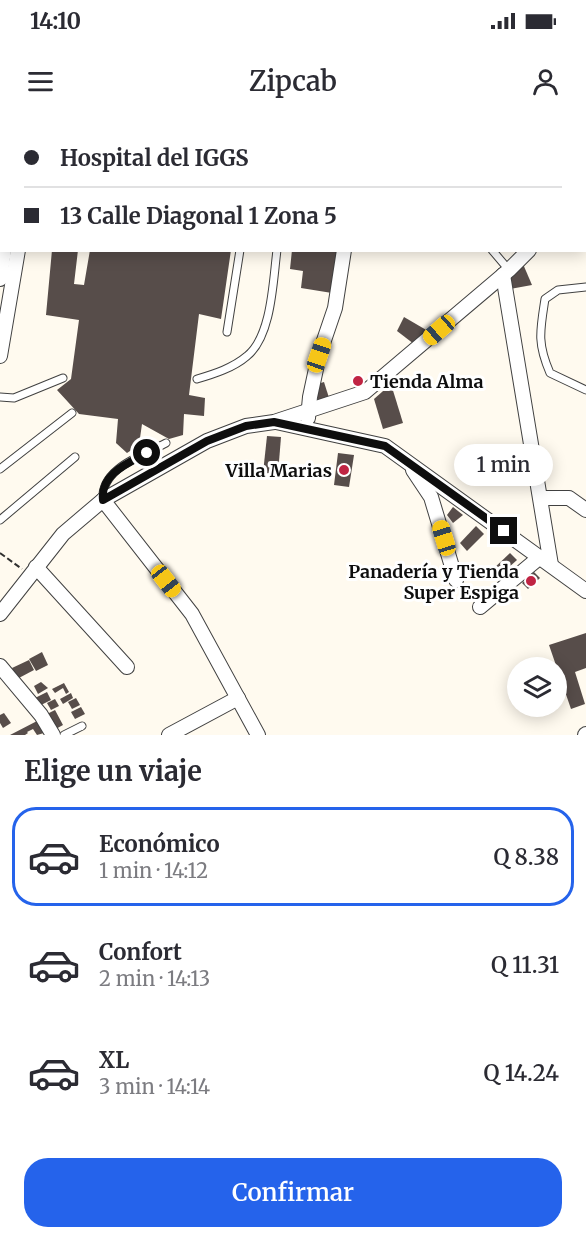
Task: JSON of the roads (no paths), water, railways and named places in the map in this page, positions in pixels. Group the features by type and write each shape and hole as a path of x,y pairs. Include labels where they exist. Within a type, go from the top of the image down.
{"street":[{"path":"0,279 4,252"},
{"path":"0,356 18,252"},
{"path":"309,429 309,410 319,355 335,308 344,252"},
{"path":"0,614 63,534 103,500 207,441 246,426 274,422 364,392 527,252"},
{"path":"506,272 541,498 546,561"},
{"path":"274,422 385,446 586,591"},
{"path":"397,453 424,484 431,497 456,580"},
{"path":"541,498 569,498 586,510"},
{"path":"103,500 192,614 258,735"},
{"path":"480,607 546,561"},
{"path":"33,571 127,667"},
{"path":"0,666 41,715 53,735"},
{"path":"170,735 238,698"}],"lane":[{"path":"227,332 240,252"},
{"path":"197,379 218,373 248,356 260,340 267,320 278,252"},
{"path":"493,252 506,272"},
{"path":"586,287 558,290 545,299 539,334 541,351 550,373 586,390"},
{"path":"0,397 14,398 63,378"},
{"path":"0,470 72,413"},
{"path":"103,500 103,488 114,472 166,443"},
{"path":"0,520 75,457"},
{"path":"64,735 82,726"}],"place":[{"name":"Tienda Alma","path":"358,381"},
{"name":"Villa Marias","path":"344,470"},
{"name":"Panadería y Tienda Super Espiga","path":"531,581"}]}
